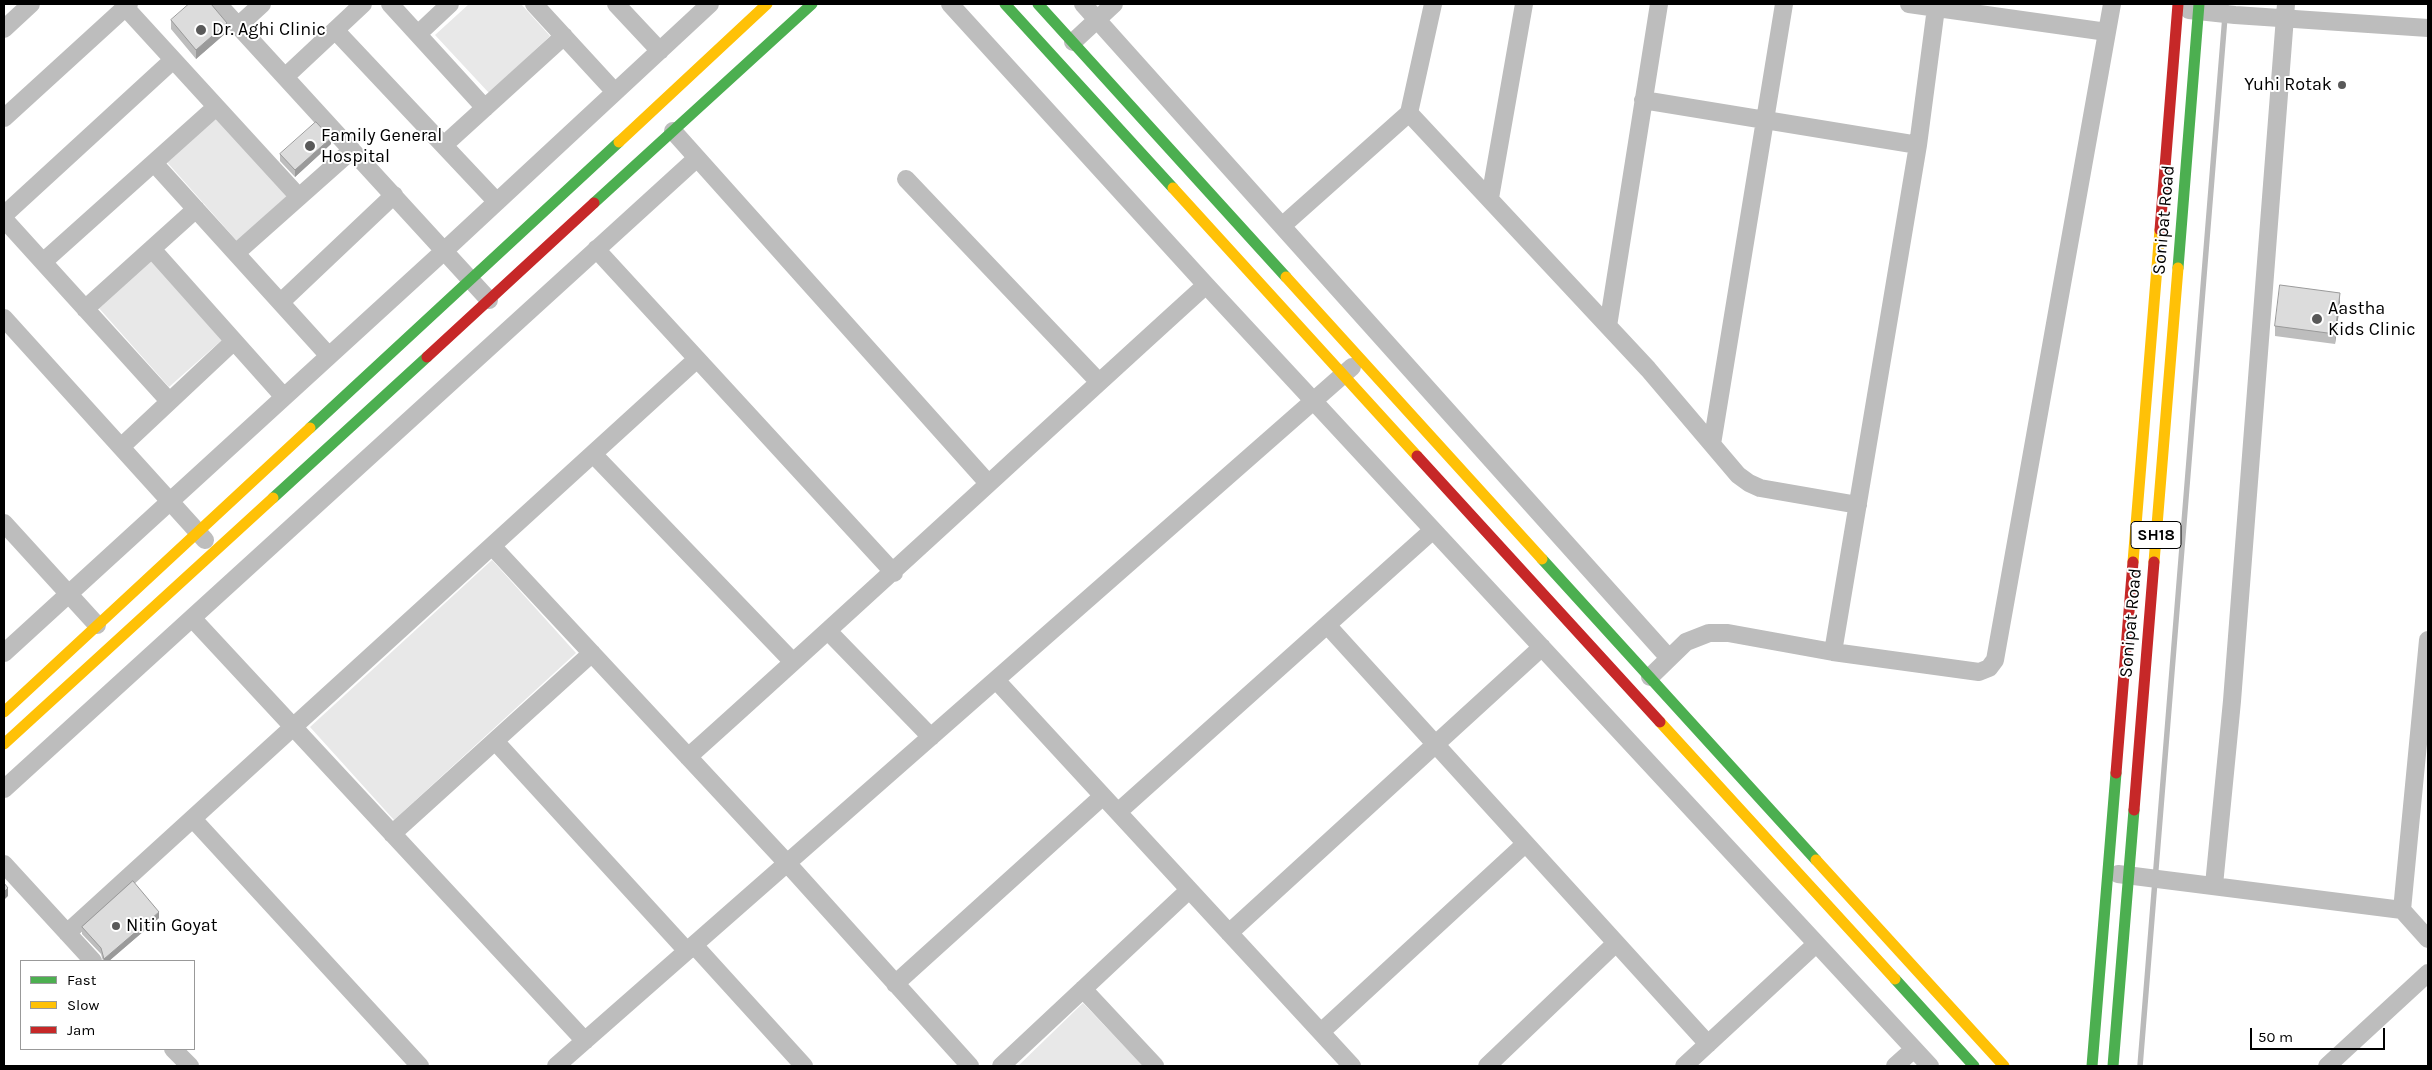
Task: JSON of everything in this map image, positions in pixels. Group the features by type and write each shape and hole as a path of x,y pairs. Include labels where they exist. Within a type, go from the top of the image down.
{"street":[{"path":"4,29 31,4"},
{"path":"218,4 489,300"},
{"path":"238,26 262,4"},
{"path":"285,77 363,4"},
{"path":"390,4 485,108"},
{"path":"418,34 450,4"},
{"path":"534,4 615,92"},
{"path":"616,4 660,51"},
{"path":"4,653 444,251 710,4"},
{"path":"4,712 766,4"},
{"path":"4,744 812,4"},
{"path":"950,4 1313,401 1930,1066"},
{"path":"1005,4 1974,1066"},
{"path":"1038,4 2004,1066"},
{"path":"1083,4 1669,658"},
{"path":"1074,42 1114,4"},
{"path":"1282,226 1408,113 1433,4"},
{"path":"1490,198 1524,4"},
{"path":"1608,326 1659,4"},
{"path":"1712,444 1784,4"},
{"path":"1909,4 2107,32"},
{"path":"1650,677 1686,642 1709,632 1728,633 1833,652 1979,672 1989,668 1995,660 2112,4"},
{"path":"4,118 127,5 173,60 299,197"},
{"path":"2177,6 2235,15 2286,11 2428,28"},
{"name":"Sonipat Road","path":"2092,1066 2177,6"},
{"path":"1833,652 1918,145 1936,8"},
{"name":"Sonipat Road","path":"2113,1066 2204,9"},
{"path":"2214,885 2233,691 2286,11"},
{"path":"335,30 497,202"},
{"path":"444,145 564,36"},
{"path":"4,215 173,60"},
{"path":"1643,100 1918,145"},
{"path":"43,262 216,107"},
{"path":"1408,113 1490,198 1608,326 1738,475 1760,488 1858,505"},
{"path":"673,131 988,483"},
{"path":"236,253 352,150"},
{"path":"4,789 697,158"},
{"path":"154,163 329,356"},
{"path":"906,179 1099,382"},
{"path":"280,302 394,195"},
{"path":"85,309 196,209"},
{"path":"4,219 169,401"},
{"path":"152,249 284,397"},
{"path":"596,249 894,573"},
{"path":"688,756 894,573 988,483 1206,285"},
{"path":"4,318 215,551"},
{"path":"121,447 234,340"},
{"path":"67,933 697,359"},
{"path":"556,1066 1361,359"},
{"path":"593,454 793,662"},
{"path":"4,524 97,625"},
{"path":"1118,812 1433,530"},
{"path":"492,546 787,863 970,1066"},
{"path":"192,618 584,1041"},
{"path":"1328,626 1708,1044"},
{"path":"828,632 930,737"},
{"path":"2402,910 2422,764 2428,640"},
{"path":"1229,933 1542,647"},
{"path":"392,834 592,653"},
{"path":"996,680 1352,1066"},
{"path":"495,741 691,948 793,1063"},
{"path":"896,984 1103,796"},
{"path":"193,819 420,1066"},
{"path":"1321,1032 1525,844"},
{"path":"4,864 92,960"},
{"path":"2108,872 2402,910 2428,939"},
{"path":"1001,1066 1189,890"},
{"path":"1487,1066 1616,943"},
{"path":"1684,1066 1816,944"},
{"path":"2327,1066 2428,973"},
{"path":"1083,989 1155,1066"},
{"path":"1895,1066 1914,1049"},
{"path":"175,1050 190,1066"}],"shaded area":[{"path":"469,4 521,4 550,36 489,93 435,35"},
{"path":"216,116 287,196 237,241 166,161"},
{"path":"151,258 223,339 169,387 98,307"},
{"path":"492,560 576,653 394,820 310,727"},
{"path":"1083,1003 1143,1066 1018,1066"}],"building":[{"path":"189,4 211,4 227,23 196,50 171,20"},
{"path":"316,122 331,138 295,170 280,154"},
{"path":"2280,285 2340,293 2335,334 2275,326"},
{"name":"Nitin Goyat","path":"133,881 159,912 104,959 101,948 82,927"},
{"path":"4,883 8,888 4,892"}],"waterway":[{"path":"2140,1066 2226,4"}],"traffic: fast":[{"path":"594,203 812,4"},
{"path":"1005,4 1173,188"},
{"path":"1038,4 1286,277"},
{"path":"2178,268 2199,4"},
{"path":"310,428 619,142"},
{"path":"273,498 427,357"},
{"path":"1542,559 1816,860"},
{"path":"2092,1066 2116,773"},
{"path":"2113,1066 2134,810"},
{"path":"1895,979 1974,1066"}],"traffic: slow":[{"path":"619,142 767,4"},
{"path":"1173,188 1417,456"},
{"path":"2133,562 2160,230"},
{"path":"2154,562 2178,268"},
{"path":"1286,277 1542,559"},
{"path":"4,712 310,428"},
{"path":"4,744 273,498"},
{"path":"1660,722 1895,979"},
{"path":"1816,860 2004,1066"}],"traffic: jam":[{"path":"2160,230 2178,4"},
{"path":"427,357 594,203"},
{"path":"1417,456 1660,722"},
{"path":"2116,773 2133,562"},
{"path":"2134,810 2154,562"}],"place":[{"name":"Dr. Aghi Clinic","path":"201,30"},
{"name":"Yuhi Rotak","path":"2342,85"},
{"name":"Family General Hospital","path":"310,146"},
{"name":"Aastha Kids Clinic","path":"2317,319"},
{"name":"Nitin Goyat","path":"116,926"}]}
